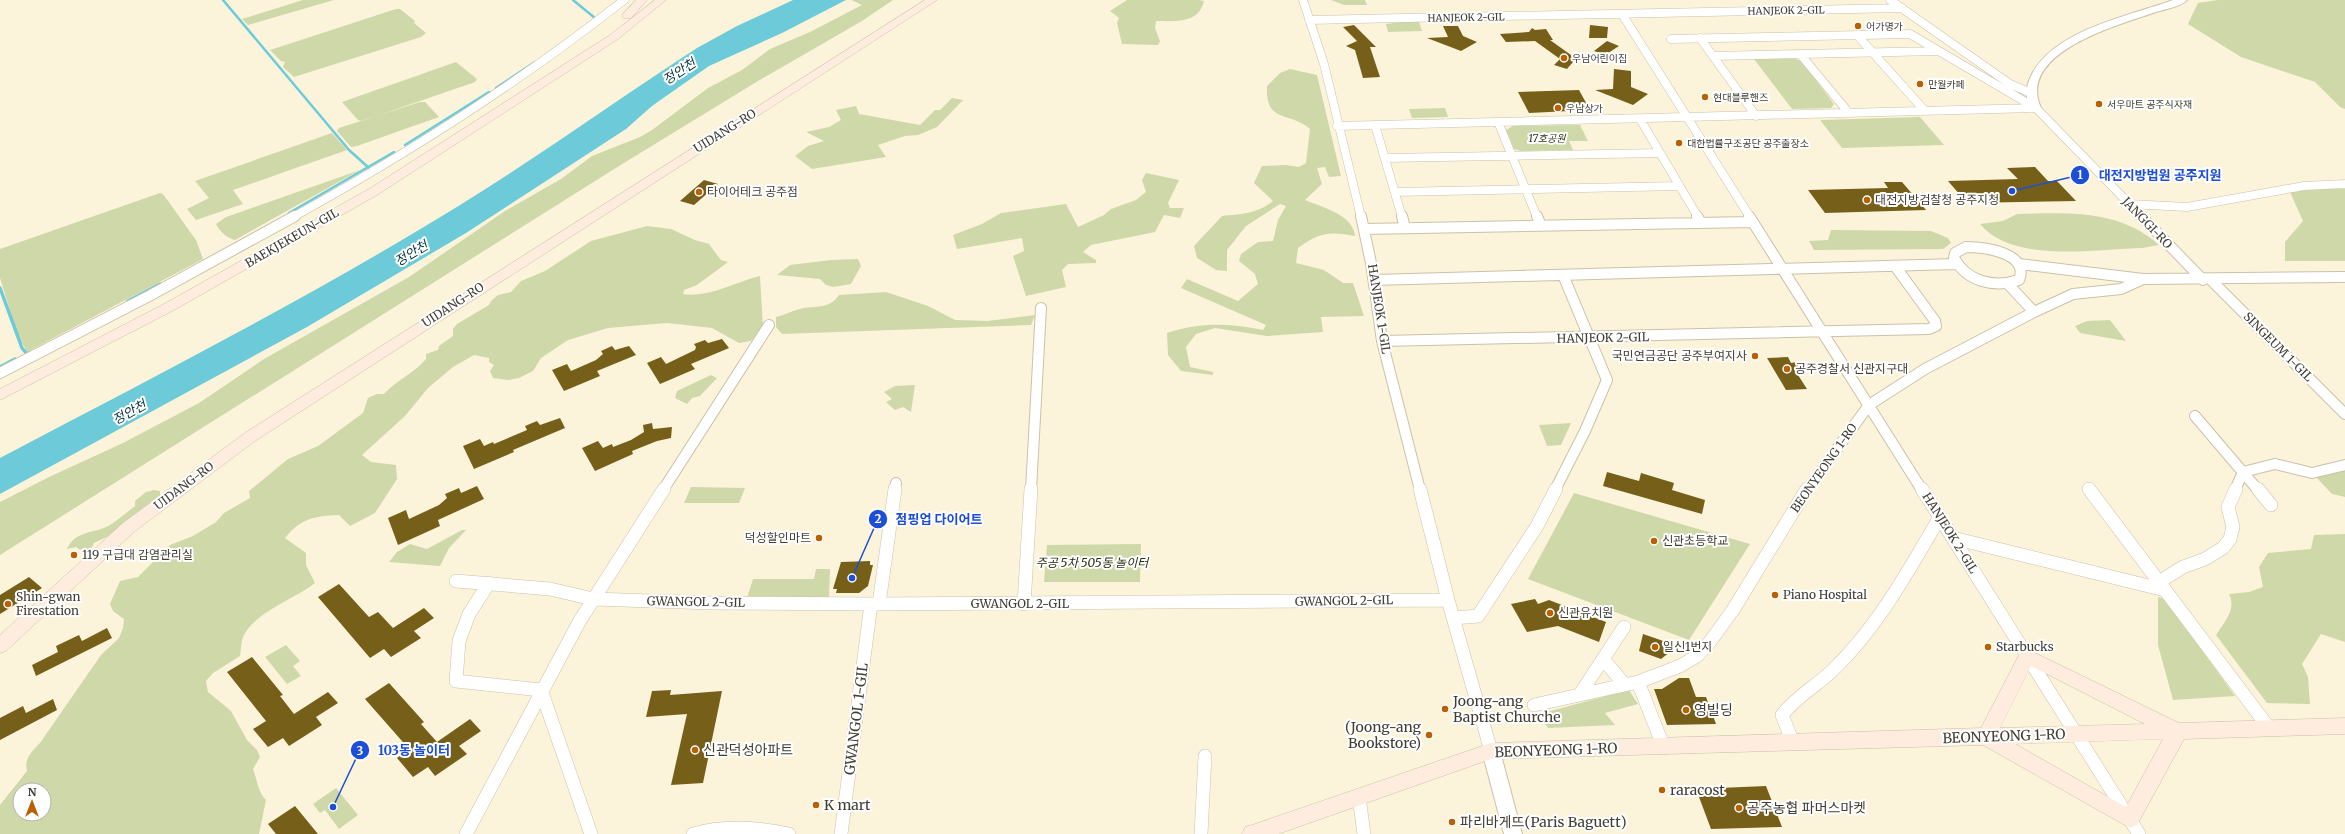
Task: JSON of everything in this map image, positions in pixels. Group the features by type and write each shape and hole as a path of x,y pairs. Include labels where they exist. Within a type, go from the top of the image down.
{"main road":[{"path":"632,17 642,0"},
{"name":"BAEKJEKEUN-GIL","path":"0,395 162,311 373,192 490,118 573,61 614,37 649,0"},
{"name":"BAEKJEKEUN-GIL","path":"632,17 661,0"},
{"path":"632,17 667,0"},
{"name":"UIDANG-RO","path":"0,646 129,527 250,437 932,0"},
{"path":"2027,656 2178,731 2134,826 1986,737 2027,656"},
{"name":"BEONYEONG 1-RO","path":"1252,834 1443,766 1491,751 1664,748 2345,726"}],"street":[{"path":"0,373 216,261 353,184 534,69 624,0"},
{"name":"HANJEOK 1-GIL","path":"1303,0 1324,64 1364,229 1374,280 1382,341 1448,600 1491,751"},
{"path":"1890,0 2010,84 2031,93 2042,66 2050,55 2064,45 2182,0"},
{"name":"HANJEOK 2-GIL","path":"1309,20 1902,8"},
{"name":"HANJEOK 2-GIL","path":"1622,14 2134,826"},
{"path":"1671,39 1910,34 2036,108"},
{"path":"1857,35 1925,111"},
{"path":"1700,38 1756,116"},
{"path":"1713,56 1938,51"},
{"path":"1800,54 1849,113"},
{"name":"JANGGI-RO","path":"2031,93 2036,108 2129,204 2207,280"},
{"path":"1338,126 2036,108"},
{"path":"1640,119 1700,223"},
{"path":"1498,122 1541,226"},
{"path":"1375,125 1405,228"},
{"path":"1384,158 1660,153"},
{"path":"2129,204 2186,207 2286,187 2317,183 2345,184"},
{"path":"1395,192 1679,186"},
{"path":"1364,229 1753,222"},
{"path":"1374,280 1956,264 1970,276 1981,280 2008,284 2020,280 2023,276 2023,270 2019,264 2004,253 1974,246 1966,247 1955,253 1956,264"},
{"path":"2019,264 2143,280 2345,277"},
{"name":"HANJEOK 2-GIL","path":"1382,341 1823,333 1928,330 1936,326 1935,321 1895,266"},
{"path":"1453,618 1478,616 1537,526 1560,481 1607,380 1563,275"},
{"path":"1869,405 1925,368 2034,312 2073,294 2121,289 2143,280"},
{"name":"SINGEUM 1-GIL","path":"2207,280 2345,414"},
{"path":"2008,284 2034,312"},
{"path":"1024,604 1041,308"},
{"path":"466,834 541,690 593,599 769,325"},
{"name":"BEONYEONG 1-RO","path":"1534,704 1631,683 1680,666 1697,656 1709,643 1733,610 1813,480 1869,405"},
{"path":"2195,416 2271,505"},
{"path":"2243,472 2275,464 2312,473 2345,465"},
{"path":"2162,586 2183,567 2205,559 2223,548 2230,539 2233,527 2228,507 2243,472"},
{"name":"GWANGOL 1-GIL","path":"841,834 875,604 896,483"},
{"path":"2089,488 2269,728"},
{"path":"1793,743 1782,715 1790,705 1832,670 1867,632 1896,592 1940,517"},
{"path":"1953,538 2162,586"},
{"name":"GWANGOL 2-GIL","path":"456,581 550,589 593,599 875,604 1448,600"},
{"path":"489,583 469,614 459,641 456,681 541,690"},
{"path":"1580,694 1624,627"},
{"path":"1603,659 1631,683 1664,748"},
{"path":"541,690 591,834"},
{"path":"1491,751 1513,834"},
{"path":"1201,834 1205,756"},
{"path":"1359,797 1364,834"},
{"path":"693,834 704,830 742,828 789,834"}],"green space":[{"path":"303,0 334,0 248,25 242,19"},
{"path":"851,0 893,0 862,21 758,81 619,166 0,555 0,502 49,477 123,443 199,403 264,359 409,277 505,211 561,179 592,156 640,137 652,130 708,88 742,70 770,49 810,32 862,5"},
{"path":"1127,0 1204,1 1197,14 1185,20 1156,21 1155,28 1160,41 1158,45 1122,44 1117,23 1119,18 1110,11"},
{"path":"1331,0 1365,0 1367,5 1344,5"},
{"path":"2218,0 2345,0 2345,109 2340,107 2315,82 2241,57 2188,24 2198,3"},
{"path":"396,9 400,9 415,21 414,23 426,33 421,37 294,77 283,67 285,62 281,61 270,50"},
{"path":"1414,20 1419,22 1422,31 1388,32 1386,24"},
{"path":"1794,58 1802,62 1834,104 1831,108 1792,109 1754,59"},
{"path":"456,62 477,79 475,82 362,121 358,120 342,102"},
{"path":"1290,69 1317,75 1341,176 1329,177 1325,167 1317,168 1322,184 1305,200 1335,212 1343,217 1353,228 1355,236 1325,234 1318,236 1298,248 1296,263 1324,270 1343,283 1353,283 1364,316 1321,317 1323,332 1267,336 1215,328 1196,334 1186,347 1190,367 1213,372 1213,375 1181,371 1168,355 1167,333 1179,329 1203,325 1239,326 1263,330 1266,325 1181,288 1187,279 1238,301 1258,284 1255,274 1239,261 1241,254 1258,242 1273,241 1278,220 1286,206 1280,204 1246,226 1227,250 1227,271 1216,270 1197,258 1194,246 1222,216 1255,211 1273,201 1254,183 1262,166 1286,165 1299,167 1306,163 1310,129 1294,120 1274,112 1267,98 1267,86 1280,73"},
{"path":"952,98 963,100 937,127 918,135 905,136 878,145 886,157 812,169 795,156 808,146 824,141 806,132 829,127 841,120 836,110 856,106 859,114 920,125 935,110 940,110"},
{"path":"420,102 425,102 439,117 351,147 337,131 339,128"},
{"path":"1445,108 1448,117 1412,118 1409,109"},
{"path":"1920,117 1944,145 1842,148 1820,120"},
{"name":"17호공원","path":"1580,125 1588,141 1569,141 1573,150 1521,151 1514,149 1506,130 1513,126"},
{"path":"332,133 347,150 233,190 243,204 196,220 187,209 209,198 195,181"},
{"path":"360,170 235,240 224,234 216,224 226,217"},
{"path":"1146,173 1179,180 1168,203 1170,208 1184,208 1180,218 1164,215 1155,232 1091,245 1083,252 1096,260 1096,263 1068,264 1062,270 1066,287 1026,296 1013,256 1024,251 1022,238 957,249 953,235 982,224 1001,213 1066,204 1078,227 1104,215 1111,209 1136,200 1146,192 1142,180"},
{"path":"2323,188 2345,189 2345,261 2285,261 2285,242 2303,221 2290,192"},
{"path":"160,193 163,194 196,240 203,259 27,352 17,333 0,278 0,249"},
{"path":"2055,213 2110,219 2143,233 2159,245 2142,248 2079,251 2034,249 2013,245 1995,237 1980,224 2003,221 2017,214"},
{"path":"647,226 671,229 695,240 709,244 721,260 728,262 697,285 684,290 683,294 693,295 712,292 760,276 763,328 751,341 739,343 712,328 667,323 608,328 568,340 541,358 533,371 519,378 508,380 493,378 490,371 494,365 489,362 489,358 474,355 453,367 428,388 405,416 362,455 371,462 396,465 397,479 375,513 350,526 339,515 316,517 303,522 291,531 285,538 306,553 306,565 315,583 254,622 242,640 240,656 213,673 206,681 208,692 231,711 247,740 257,750 260,757 253,769 259,790 266,800 259,834 0,834 0,805 12,790 12,822 52,822 52,782 18,782 27,771 26,763 29,756 40,743 101,655 119,638 123,628 124,619 113,611 110,604 120,581 138,577 170,545 193,536 216,522 224,513 250,498 249,491 288,459 318,446 363,413 368,398 377,394 384,394 421,364 426,359 426,354 438,350 439,346 453,336 453,329 457,324 489,305 498,295 511,292 521,281 545,271 591,241"},
{"path":"1831,230 1931,231 1948,238 1951,243 1943,249 1814,250 1809,241 1828,240"},
{"path":"858,259 861,266 851,284 833,287 826,285 820,279 777,275 790,265 831,260"},
{"path":"886,292 928,306 955,320 987,321 1035,315 1031,325 782,334 776,327 776,317 800,309 826,305 835,300 839,295"},
{"path":"2110,320 2126,341 2080,333 2075,326 2087,321"},
{"path":"711,375 717,378 700,396 692,398 687,404 675,398 677,391"},
{"path":"915,385 911,412 903,407 895,410 886,402 892,399 884,392 895,386"},
{"path":"1571,423 1561,445 1547,446 1539,425"},
{"path":"2345,469 2345,497 2332,494 2316,477"},
{"path":"691,487 745,488 739,503 684,503"},
{"path":"154,490 160,491 160,498 143,508 115,533 94,543 90,552 83,552 76,547 67,549 75,538 110,525 135,506 135,501 146,492"},
{"path":"1574,493 1750,544 1689,640 1528,579"},
{"path":"462,530 466,530 449,548 440,566 389,562 397,552 410,544 427,549"},
{"path":"2345,534 2345,642 2321,634 2302,664 2308,677 2310,704 2267,703 2216,635 2231,610 2231,600 2229,594 2249,592 2263,587 2259,567 2268,553 2311,549 2314,535"},
{"name":"주공 5차 505동 놀이터","path":"1141,544 1140,582 1044,582 1047,545"},
{"path":"816,569 830,569 829,597 747,598 753,579 814,579"},
{"path":"2158,597 2165,599 2235,696 2173,700 2158,645"},
{"path":"286,645 300,661 293,666 301,676 287,684 265,657"},
{"path":"1629,690 1638,704 1605,713 1615,725 1548,728 1539,714"},
{"path":"336,788 358,815 339,829 325,810 320,813 313,804"}],"water":[{"name":"정안천","path":"793,0 846,0 782,33 709,66 652,106 626,129 466,233 307,327 0,494 0,458 290,304 347,272 490,186 697,48 737,26"}],"building":[{"path":"1354,25 1376,47 1370,47 1380,77 1363,78 1355,50 1346,46 1357,41 1343,27"},
{"path":"1590,25 1608,27 1607,38 1589,38"},
{"path":"1443,26 1458,26 1463,36 1477,42 1461,51 1427,38 1448,37"},
{"path":"1532,28 1535,30 1546,29 1553,40 1550,40 1571,55 1573,62 1567,69 1554,65 1560,59 1535,41 1506,42 1500,34 1529,32"},
{"path":"1607,41 1619,46 1605,55 1594,51"},
{"path":"1614,69 1631,71 1631,87 1648,94 1633,105 1595,90 1613,89"},
{"path":"1579,90 1590,110 1529,113 1518,92"},
{"path":"2035,167 2048,181 2057,181 2076,201 1967,203 1948,181 2018,179 2007,168"},
{"name":"타이어테크 공주점","path":"704,180 718,184 694,205 680,201"},
{"name":"대전지방검찰청 공주지청","path":"1884,182 1902,182 1926,210 1825,213 1808,190 1888,188"},
{"path":"722,339 729,348 691,364 695,369 660,384 647,363 661,357 666,364 695,350 696,347 694,344 705,340 708,343"},
{"path":"612,346 615,350 629,346 636,355 597,371 600,376 564,391 552,370 567,364 571,371 596,360 603,354 601,351"},
{"name":"공주경찰서 신관지구대","path":"1788,357 1791,363 1797,362 1805,375 1798,375 1807,389 1786,390 1767,358"},
{"path":"560,418 565,428 513,450 514,452 474,469 463,446 480,439 484,446 493,442 494,444 527,430 525,426 537,421 540,425"},
{"path":"652,423 653,429 672,427 671,438 657,441 632,451 633,454 595,471 582,448 598,441 603,448 612,444 613,447 631,440 644,432 643,425"},
{"name":"신관초등학교","path":"1607,472 1639,481 1641,473 1674,483 1672,490 1705,500 1702,514 1603,486"},
{"path":"477,486 484,499 438,520 440,526 398,545 388,518 406,510 409,519 439,505 447,498 445,494 459,488 461,493"},
{"path":"870,561 870,565 873,565 868,586 859,593 836,593 837,589 833,589 841,562"},
{"name":"Shin-gwan Firestation","path":"29,577 42,588 0,614 0,595"},
{"path":"339,584 369,617 378,612 393,628 424,608 434,618 414,631 421,638 391,657 384,649 370,658 318,597"},
{"name":"신관유치원","path":"1535,599 1538,604 1549,600 1606,622 1599,642 1558,626 1527,632 1511,604"},
{"path":"107,628 112,638 36,676 32,665 58,652 56,646 79,635 82,641"},
{"name":"일신1번지","path":"1643,634 1672,644 1670,652 1661,659 1639,651"},
{"path":"252,657 283,695 280,696 294,714 328,692 338,703 316,717 322,725 289,746 283,738 268,747 253,729 266,721 227,672"},
{"name":"영빌딩","path":"1679,678 1689,678 1696,697 1706,697 1716,724 1667,725 1654,689 1662,689"},
{"path":"389,683 424,722 421,724 437,742 470,719 481,731 459,746 467,754 435,776 428,767 413,777 397,758 409,749 365,699"},
{"name":"신관덕성아파트","path":"671,690 670,695 722,691 703,783 671,785 687,714 646,717 652,691"},
{"path":"53,699 57,710 0,740 0,718 23,706 26,713"},
{"name":"공주농협 파머스마켓","path":"1766,786 1782,827 1711,829 1696,789"},
{"path":"295,806 318,834 276,834 268,824"}],"waterway":[{"path":"223,0 349,150 368,167"},
{"path":"573,0 595,18"},
{"path":"496,88 535,62"},
{"path":"405,145 489,92"},
{"path":"368,167 394,152"},
{"path":"289,213 368,167"},
{"path":"128,301 160,284"},
{"path":"0,288 22,348 27,354 31,352"},
{"path":"0,367 15,359"}],"place":[{"name":"어가명가","path":"1858,26"},
{"name":"우남어린이집","path":"1564,58"},
{"name":"만월카페","path":"1920,84"},
{"name":"현대블루핸즈","path":"1705,97"},
{"name":"서우마트 공주식자재","path":"2099,104"},
{"name":"우남상가","path":"1558,108"},
{"name":"대한법률구조공단 공주출장소","path":"1679,143"},
{"name":"대전지방법원 공주지원","path":"2012,191"},
{"name":"타이어테크 공주점","path":"699,192"},
{"name":"대전지방검찰청 공주지청","path":"1867,200"},
{"name":"국민연금공단 공주부여지사","path":"1755,356"},
{"name":"공주경찰서 신관지구대","path":"1787,369"},
{"name":"덕성할인마트","path":"819,538"},
{"name":"신관초등학교","path":"1654,541"},
{"name":"119 구급대 감염관리실","path":"74,555"},
{"name":"점핑업 다이어트","path":"852,578"},
{"name":"Piano Hospital","path":"1775,595"},
{"name":"Shin-gwan Firestation","path":"8,604"},
{"name":"신관유치원","path":"1550,613"},
{"name":"일신1번지","path":"1655,647"},
{"name":"Starbucks","path":"1988,647"},
{"name":"Joong-ang Baptist Churche","path":"1445,709"},
{"name":"영빌딩","path":"1686,710"},
{"name":"(Joong-ang Bookstore)","path":"1429,735"},
{"name":"신관덕성아파트","path":"695,750"},
{"name":"raracost","path":"1662,790"},
{"name":"K mart","path":"816,805"},
{"name":"103동 놀이터","path":"333,807"},
{"name":"공주농협 파머스마켓","path":"1739,808"},
{"name":"파리바게뜨(Paris Baguett)","path":"1452,822"}]}
